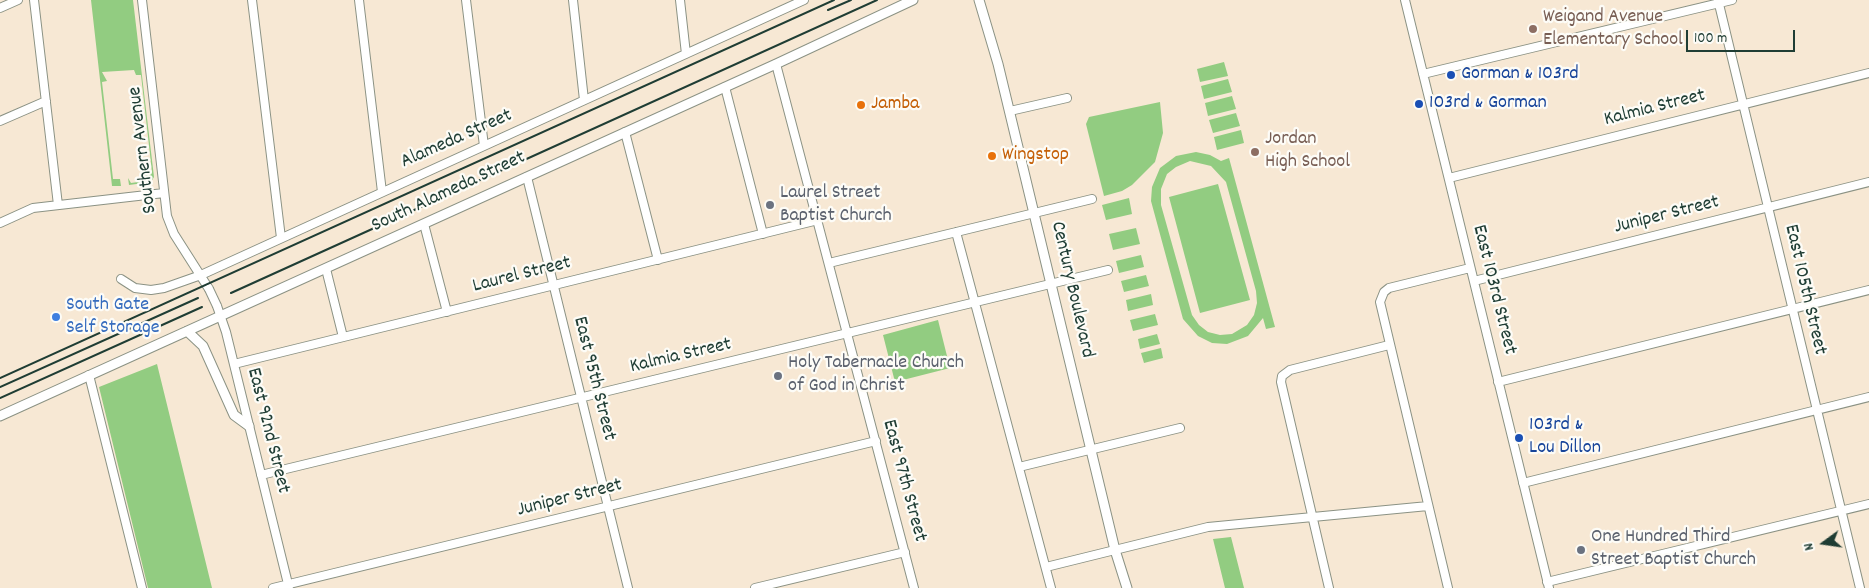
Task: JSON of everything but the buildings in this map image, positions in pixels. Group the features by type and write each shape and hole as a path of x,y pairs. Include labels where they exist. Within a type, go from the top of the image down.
{"main road":[{"name":"South Alameda Street","path":"0,416 913,0"},
{"name":"Century Boulevard","path":"979,0 986,18 1010,111 1115,550 1126,588"},
{"path":"187,331 203,346 234,416 249,426"}],"street":[{"path":"0,8 18,0"},
{"path":"34,0 58,205"},
{"name":"Southern Avenue","path":"142,0 164,193 171,228 208,287"},
{"path":"252,0 281,238"},
{"path":"359,0 382,192"},
{"path":"466,0 484,146"},
{"path":"573,0 584,100"},
{"path":"680,0 686,54"},
{"name":"Alameda Street","path":"121,279 135,288 151,290 164,288 201,274 686,54 787,4 804,0"},
{"name":"East 103rd Street","path":"1405,0 1548,585"},
{"path":"1423,74 1732,0"},
{"name":"East 105th Street","path":"1719,2 1860,588"},
{"name":"East 97th Street","path":"776,64 914,588"},
{"name":"Kalmia Street","path":"1448,178 1742,103 1869,73"},
{"path":"725,86 763,234"},
{"path":"1010,111 1067,98"},
{"path":"0,121 46,101"},
{"path":"626,132 658,260"},
{"name":"East 95th Street","path":"527,177 628,588"},
{"name":"Juniper Street","path":"1474,281 1869,182"},
{"path":"0,223 33,208 164,193"},
{"path":"829,264 1092,199"},
{"name":"Laurel Street","path":"234,364 818,220"},
{"path":"424,224 447,312"},
{"path":"956,232 1051,588"},
{"path":"1448,588 1380,311 1382,295 1389,288 1470,268"},
{"path":"326,269 343,337"},
{"name":"Kalmia Street","path":"262,475 1108,270"},
{"name":"East 92nd Street","path":"208,287 221,316 234,364 289,587"},
{"path":"1498,382 1869,290"},
{"path":"1329,588 1280,388 1282,376 1290,370 1389,345"},
{"path":"89,376 142,588"},
{"path":"1523,483 1869,397"},
{"path":"1019,467 1180,428"},
{"name":"Juniper Street","path":"273,588 289,587 607,506 876,441"},
{"path":"1548,585 1869,504"},
{"path":"1046,567 1208,527 1428,506"},
{"path":"755,588 905,552"}],"green space":[{"path":"91,0 133,0 154,177 151,182 129,185 128,178 131,183 145,181 144,173 152,172 141,75 136,75 134,70 102,72 107,81 102,82 113,179 120,179 121,186 112,186"},
{"path":"1224,62 1228,76 1200,82 1197,69"},
{"path":"1228,79 1232,92 1204,99 1201,86"},
{"path":"1232,96 1236,109 1208,116 1205,103"},
{"path":"1160,102 1163,133 1155,162 1132,185 1122,191 1104,196 1086,124 1089,117"},
{"path":"1236,113 1240,126 1213,133 1209,120"},
{"path":"1241,130 1244,143 1217,150 1214,137"},
{"path":"1196,152 1210,155 1221,161 1229,158 1275,327 1266,329 1263,318 1248,336 1227,344 1212,343 1198,336 1183,319 1151,201 1152,187 1160,168 1176,156","holes":["1190,161 1211,166 1226,182 1256,291 1257,303 1254,315 1247,325 1232,334 1220,335 1208,332 1199,325 1192,315 1161,205 1161,189 1167,174 1176,167"]},
{"path":"1218,184 1250,300 1200,313 1169,197"},
{"path":"1129,198 1132,214 1106,220 1102,205"},
{"path":"1136,228 1140,244 1113,250 1109,234"},
{"path":"1141,255 1144,267 1119,273 1116,261"},
{"path":"1146,275 1149,286 1124,292 1121,281"},
{"path":"1151,294 1153,305 1128,311 1126,300"},
{"path":"1155,314 1158,325 1133,331 1130,320"},
{"path":"938,320 950,368 895,382 883,335"},
{"path":"1157,334 1160,344 1140,349 1138,339"},
{"path":"1161,348 1163,358 1144,363 1141,353"},
{"path":"157,364 212,588 148,588 99,387"},
{"path":"1231,537 1244,588 1225,588 1213,539"}],"railway":[{"path":"0,378 834,0"},
{"path":"828,10 851,0"},
{"path":"231,293 877,0"},
{"path":"0,387 198,298"},
{"path":"0,398 202,307"}],"place":[{"name":"Weigand Avenue Elementary School","path":"1533,29"},
{"name":"Gorman & 103rd","path":"1451,75"},
{"name":"103rd & Gorman","path":"1419,104"},
{"name":"Jamba","path":"861,105"},
{"name":"Jordan High School","path":"1255,152"},
{"name":"Wingstop","path":"992,156"},
{"name":"Laurel Street Baptist Church","path":"770,205"},
{"name":"South Gate Self Storage","path":"56,317"},
{"name":"Holy Tabernacle Church of God in Christ","path":"778,376"},
{"name":"103rd & Lou Dillon","path":"1519,438"},
{"name":"One Hundred Third Street Baptist Church","path":"1581,550"}]}
